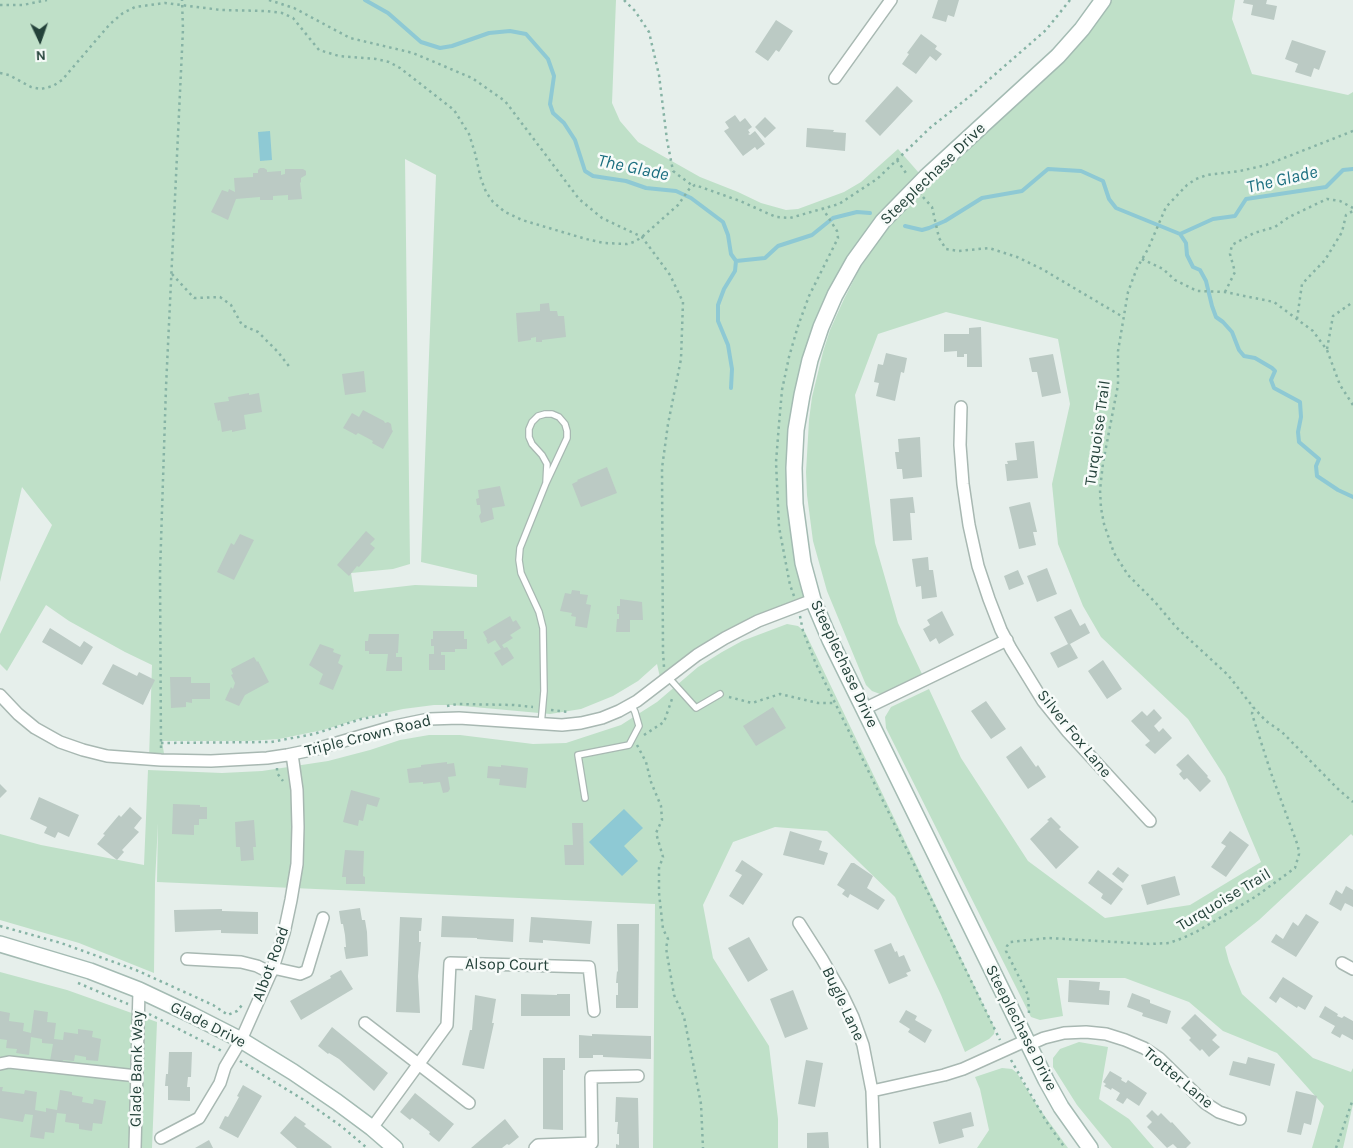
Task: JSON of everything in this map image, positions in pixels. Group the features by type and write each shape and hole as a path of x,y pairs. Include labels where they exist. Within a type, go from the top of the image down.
{"street":[{"path":"835,78 891,0"},
{"name":"Steeplechase Drive","path":"1090,1148 1061,1107 1026,1043 975,934 830,640 813,600 803,563 796,512 794,468 796,430 810,360 821,327 854,262 883,221 926,177 1058,56 1082,29 1103,0"},
{"name":"Silver Fox Lane","path":"961,407 960,444 969,525 978,566 989,599 1007,640 1044,701 1068,732 1150,821"},
{"name":"Triple Crown Road","path":"0,695 35,728 60,742 107,756 161,760 211,761 276,757 316,749 395,726 429,720 459,718 540,725 581,723 602,718 631,704 697,655 725,638 758,621 813,600"},
{"path":"864,709 1007,640"},
{"name":"Albot Road","path":"161,1138 199,1118 220,1083 272,970 292,900 296,864 297,790 292,754"},
{"path":"187,959 241,962 272,970 300,974 307,971 323,918"},
{"name":"Bugle Lane","path":"799,924 822,959 853,1017 863,1046 872,1091 874,1148"},
{"name":"Glade Drive","path":"0,944 90,971 139,990 192,1014 241,1040 293,1072 372,1128 395,1148"},
{"name":"Alsop Court","path":"372,1128 447,1025 450,963 589,966 594,1011"},
{"path":"1342,963 1353,969"},
{"name":"Glade Bank Way","path":"136,1148 139,990"},
{"path":"365,1023 469,1103"},
{"name":"Trotter Lane","path":"1026,1043 1064,1033 1086,1032 1106,1034 1125,1040 1144,1048 1159,1058 1205,1103 1219,1112 1240,1119"},
{"path":"872,1091 944,1075 1026,1043"},
{"path":"3,1061 137,1076"},
{"path":"535,1148 538,1145 592,1143 591,1077 638,1076"}],"lane":[{"path":"540,725 544,691 543,628 539,612 521,573 519,560 522,542 567,438 565,424 559,417 552,414 538,416 532,422 529,429 529,437 532,444 547,464 546,483"},
{"path":"667,677 696,708 720,694"},
{"path":"585,798 578,755 630,745 639,726 631,704"}],"path":[{"path":"0,5 23,5 47,0"},
{"path":"161,760 160,573 171,273 182,56 182,0"},
{"path":"269,0 294,8 350,38 413,53 472,78 505,101 579,199 602,218 642,237 670,275 683,302 681,359 668,424 662,468 663,652 667,677"},
{"path":"624,0 635,11 650,32 659,75 667,140 673,170 692,187"},
{"path":"0,73 9,75 31,87 41,90 53,86 62,80 110,24 123,13 135,7 164,3 221,10 282,13 293,18 319,50 339,56 376,59 400,68 454,110 469,134 486,192 493,202 505,212 538,225 604,242 627,244 642,237 678,205 692,187 697,186 740,201 776,217 790,218 839,204 859,193 877,180 931,127 969,97 1046,30 1070,0"},
{"name":"Turquoise Trail","path":"1353,131 1266,165 1196,179 1177,194 1166,207 1128,292 1118,351 1118,385 1103,463 1100,490 1104,524 1114,553 1128,575 1155,602 1176,627 1228,675 1253,708 1266,721 1282,732 1353,802"},
{"path":"897,160 910,180"},
{"path":"922,196 932,207 936,229 946,250 958,251 989,248 1017,257 1049,273 1123,317"},
{"path":"1225,292 1235,272 1230,254 1232,245 1254,233 1275,227 1289,217 1327,199 1340,201 1353,209 1346,215 1342,232 1325,260 1302,284 1297,319"},
{"path":"823,209 834,225"},
{"path":"1142,259 1162,269 1175,280 1197,290 1225,292 1274,302 1313,331 1327,350 1340,385 1353,405"},
{"path":"171,273 194,298 220,297 231,305 242,325 258,332 278,352 291,370"},
{"path":"1327,350 1333,316 1353,302"},
{"path":"790,585 798,607 803,632 816,664 930,901 1005,1050 1046,1121 1065,1148"},
{"path":"638,737 645,735 664,722 673,693"},
{"path":"720,694 738,701 752,703 780,694 818,703 835,703"},
{"name":"Turquoise Trail","path":"1030,1018 1028,995 1006,951 1010,942 1048,938 1149,944 1169,943 1190,935 1255,897 1295,868 1299,854 1298,846 1271,773 1252,714 1253,708"},
{"path":"636,742 646,762 651,782 661,806 662,820 656,833 662,857 659,868 659,893 663,929 668,939 666,948 674,995 684,1017 701,1104 703,1148"},
{"path":"276,757 277,773 284,784"},
{"path":"0,926 61,943 136,970 213,1005 228,1015 237,1011 247,996"},
{"path":"70,980 138,1008 232,1056 304,1100 341,1126 367,1148"},
{"path":"1336,1148 1353,1099"}],"green space":[{"path":"0,0 616,0 612,103 620,121 638,142 700,177 761,203 786,210 798,209 844,192 861,182 898,149 919,173 897,204 821,327 794,468 813,600 758,621 661,682 657,664 638,681 613,696 581,709 550,714 434,705 403,709 362,718 323,730 279,739 162,741 165,760 149,759 152,665 69,621 46,605 7,671 0,664 0,634 52,525 22,487 0,582","holes":["405,159 436,175 421,562 477,575 477,587 415,585 354,592 351,573 393,569 410,564"]},
{"path":"1110,0 1235,0 1232,19 1252,74 1348,95 1353,92 1353,836 1351,834 1259,920 1225,947 1242,994 1313,1058 1351,1072 1353,1068 1353,1104 1343,1148 1312,1148 1324,1106 1277,1053 1223,1031 1189,1002 1125,978 1057,978 1063,1016 1040,1020 1031,1017 886,728 885,717 891,707 929,689 961,758 1028,861 1105,918 1190,905 1261,862 1225,777 1188,719 1101,637 1083,606 1058,544 1052,484 1070,404 1058,339 946,312 878,334 855,395 875,543 898,623 922,674 880,694 872,691 866,685 827,591 813,541 806,472 812,397 830,330 860,268 900,213 932,181 1050,75 1077,45"},
{"path":"787,624 798,626 805,632 995,1029 994,1034 989,1039 965,1052 941,995 895,897 827,831 775,827 733,842 703,905 713,958 769,1046 778,1119 778,1148 653,1148 655,904 157,882 158,823 154,973 79,943 0,920 0,834 41,845 144,865 148,770 222,773 262,771 328,761 400,740 429,735 460,735 533,744 566,743 621,725 657,702 698,667 722,652 742,641"},
{"path":"0,972 67,990 157,1022 152,1148 0,1148"},
{"path":"1079,1042 1108,1047 1099,1099 1129,1119 1154,1148 1112,1148 1077,1105 1053,1067 1053,1058 1060,1049"},
{"path":"1002,1068 1012,1069 1017,1073 1036,1104 1068,1148 977,1148 989,1130 980,1089 975,1077"}],"water":[{"path":"270,131 272,160 260,161 258,132"},
{"path":"624,809 643,828 624,846 638,861 622,876 589,842"}],"building":[{"path":"938,0 959,0 954,17 948,15 946,22 932,18"},
{"path":"1244,0 1267,0 1266,4 1277,6 1274,20 1251,15 1253,5 1243,3"},
{"path":"776,20 793,31 779,52 776,50 768,61 755,52"},
{"path":"921,34 937,46 935,49 942,54 936,61 930,56 916,74 902,64 909,54 907,53"},
{"path":"1292,40 1326,51 1319,70 1314,68 1311,77 1295,72 1298,64 1285,59"},
{"path":"897,86 913,101 880,136 865,121"},
{"path":"735,115 740,122 745,118 752,127 748,130 750,133 748,134 750,135 755,131 765,144 757,150 755,147 743,156 724,131 729,128 725,122"},
{"path":"765,117 776,128 765,138 755,127"},
{"path":"807,128 846,133 845,151 806,147"},
{"path":"260,168 264,168 267,172 281,171 281,175 285,174 285,169 303,169 306,171 306,175 301,178 300,183 302,199 288,200 288,195 273,196 273,200 260,200 260,197 236,199 228,220 211,212 222,190 228,192 229,189 235,192 234,178 253,177 253,173 258,173"},
{"path":"549,303 550,311 557,311 558,316 564,316 566,337 536,342 536,337 531,338 531,340 518,342 516,313 540,311 540,304"},
{"path":"981,327 982,367 967,367 967,354 964,354 964,357 957,357 957,351 944,352 944,334 969,334 969,328"},
{"path":"886,353 907,358 904,373 901,372 895,401 876,396 879,383 874,382 878,364 883,365"},
{"path":"1053,354 1061,393 1042,397 1037,372 1032,372 1029,358"},
{"path":"364,371 366,392 345,395 342,374"},
{"path":"249,393 249,395 259,393 262,412 244,415 246,429 222,432 214,403 229,401 228,397"},
{"path":"363,410 385,423 391,424 393,431 383,449 358,433 356,435 343,428 352,413 359,417"},
{"path":"920,437 922,477 903,479 902,469 897,469 895,452 899,452 898,439"},
{"path":"1034,441 1038,478 1007,481 1005,464 1008,464 1007,461 1017,460 1015,443"},
{"path":"607,467 617,493 581,507 572,484"},
{"path":"500,486 505,506 492,508 494,519 481,523 479,516 481,513 480,505 477,505 476,499 479,498 478,490"},
{"path":"913,497 915,513 910,513 912,540 893,541 890,499"},
{"path":"1030,502 1037,532 1033,532 1036,545 1019,549 1009,507"},
{"path":"366,531 375,539 370,544 375,548 349,576 337,565"},
{"path":"240,534 254,540 234,580 217,572 231,543 234,545"},
{"path":"928,557 929,570 933,570 937,597 922,599 921,586 916,587 912,559"},
{"path":"1047,568 1057,594 1037,602 1027,576"},
{"path":"1018,570 1024,584 1009,590 1004,576"},
{"path":"572,590 588,595 586,604 591,605 587,628 575,626 576,617 571,616 572,613 560,611 565,593 571,594"},
{"path":"620,599 642,602 643,620 630,620 630,632 616,632 617,619 619,619 617,606 620,606"},
{"path":"1071,609 1080,626 1085,623 1090,633 1070,644 1078,658 1058,668 1050,653 1068,644 1054,617"},
{"path":"942,611 954,635 939,644 936,638 930,642 923,629 930,625 927,620"},
{"path":"510,616 513,622 516,620 521,628 510,635 513,638 502,645 504,648 507,647 514,658 502,666 494,653 501,649 495,640 488,644 483,632"},
{"path":"50,628 80,647 84,641 93,647 82,665 42,642"},
{"path":"433,631 464,631 464,639 467,639 467,649 455,649 455,652 441,652 441,655 445,655 445,670 429,670 429,654 434,654 434,646 431,646"},
{"path":"369,634 399,634 396,657 402,657 402,671 386,671 388,654 369,654 369,651 365,651 365,641 368,641"},
{"path":"320,644 334,649 333,652 341,655 338,663 343,666 333,690 319,684 323,674 309,665"},
{"path":"254,657 269,682 245,695 239,706 225,700 235,683 231,675 233,674 231,669"},
{"path":"1103,660 1122,689 1107,699 1088,671"},
{"path":"113,664 137,676 139,672 155,680 143,705 102,684"},
{"path":"170,677 191,677 191,683 210,683 210,699 192,699 192,703 186,702 186,707 171,708"},
{"path":"986,701 1006,729 991,739 971,711"},
{"path":"773,707 786,728 756,746 743,726"},
{"path":"1154,709 1162,718 1154,726 1159,732 1163,728 1172,738 1155,754 1145,745 1150,741 1131,721 1142,711 1147,716"},
{"path":"1021,746 1036,767 1038,765 1046,777 1028,789 1006,757"},
{"path":"1188,754 1211,781 1200,792 1187,778 1184,780 1179,774 1182,771 1176,765"},
{"path":"447,762 447,764 454,763 456,776 448,777 450,789 448,792 443,793 440,782 409,783 407,769 421,767 421,765"},
{"path":"501,765 528,768 526,788 499,785 500,779 487,778 488,766 501,767"},
{"path":"0,784 7,791 0,798"},
{"path":"351,790 380,798 377,807 367,804 363,821 359,820 358,826 343,822"},
{"path":"39,797 79,815 69,837 58,832 55,838 44,833 47,827 30,819"},
{"path":"173,804 207,807 207,819 199,819 199,825 194,825 194,835 172,834"},
{"path":"130,807 142,818 134,828 139,832 122,850 124,852 117,860 97,844 119,815 121,817"},
{"path":"1051,817 1061,827 1059,829 1079,847 1056,869 1030,839"},
{"path":"254,820 256,847 253,847 254,860 241,861 240,847 236,847 235,822"},
{"path":"572,823 583,823 584,865 565,865 564,845 573,845"},
{"path":"790,831 822,841 819,850 828,853 824,865 783,855"},
{"path":"1230,831 1249,845 1226,877 1211,867 1226,846 1221,843"},
{"path":"345,850 364,851 363,876 365,877 365,884 346,884 346,877 342,877"},
{"path":"742,860 763,874 743,905 729,896 742,875 735,871"},
{"path":"851,863 854,863 873,876 867,888 885,900 878,910 850,894 848,898 842,894 845,890 837,885"},
{"path":"1118,867 1129,875 1123,883 1112,874"},
{"path":"1098,870 1123,889 1111,905 1101,898 1103,894 1088,883"},
{"path":"1175,876 1180,895 1147,905 1141,885"},
{"path":"1346,886 1353,890 1353,907 1345,903 1341,911 1329,904 1336,890 1342,894"},
{"path":"360,908 367,932 368,956 346,959 345,935 339,911"},
{"path":"222,909 222,911 258,912 258,934 221,933 221,930 175,932 174,910"},
{"path":"1306,914 1319,922 1296,957 1271,942 1276,934 1283,939 1293,922 1298,926"},
{"path":"442,916 514,919 513,942 441,937"},
{"path":"400,917 422,918 421,931 419,931 419,942 421,942 418,976 420,1013 396,1012"},
{"path":"531,917 592,921 590,944 543,940 543,943 529,942"},
{"path":"617,924 639,924 638,1008 616,1008 616,995 618,995 618,983 616,983 618,972"},
{"path":"749,937 768,970 748,982 728,948"},
{"path":"891,943 899,957 904,955 911,971 906,973 908,976 889,984 874,950"},
{"path":"341,970 353,989 301,1020 290,1001 331,978 330,976"},
{"path":"1283,977 1313,996 1305,1010 1298,1006 1297,1008 1280,997 1276,1003 1269,998"},
{"path":"1069,980 1100,982 1099,990 1110,991 1109,1005 1068,1002"},
{"path":"793,990 808,1029 785,1038 770,999"},
{"path":"1132,993 1150,1000 1150,1003 1171,1011 1167,1024 1142,1016 1143,1013 1127,1007"},
{"path":"521,994 570,994 570,1016 521,1016"},
{"path":"475,995 496,999 492,1023 494,1023 484,1069 462,1065 470,1030 472,1030"},
{"path":"1325,1006 1338,1014 1337,1016 1342,1018 1344,1016 1353,1021 1353,1040 1342,1034 1340,1038 1331,1033 1335,1026 1319,1017"},
{"path":"34,1010 48,1012 47,1022 56,1023 54,1039 63,1040 64,1032 78,1034 78,1029 93,1031 92,1037 101,1039 98,1061 86,1060 86,1057 75,1055 74,1061 63,1060 62,1063 50,1061 53,1044 42,1043 42,1039 31,1037 29,1055 16,1053 17,1049 6,1048 7,1040 0,1039 0,1011 10,1013 9,1021 24,1023 23,1031 31,1033"},
{"path":"906,1010 917,1016 915,1020 932,1030 925,1043 908,1032 910,1029 899,1022"},
{"path":"1195,1014 1217,1035 1212,1040 1220,1047 1209,1057 1202,1049 1200,1051 1189,1040 1191,1038 1181,1028"},
{"path":"332,1027 388,1073 374,1091 339,1059 328,1054 318,1046"},
{"path":"592,1034 651,1036 651,1059 603,1057 603,1055 593,1055 593,1058 579,1058 579,1035 592,1036"},
{"path":"169,1052 192,1052 191,1077 188,1077 187,1087 190,1087 190,1101 168,1100 168,1086 165,1086 166,1074 168,1074"},
{"path":"1248,1057 1275,1064 1270,1086 1229,1075 1233,1061 1246,1064"},
{"path":"543,1058 565,1058 565,1070 563,1070 563,1130 543,1129"},
{"path":"806,1060 823,1063 815,1107 798,1104"},
{"path":"1110,1071 1122,1078 1121,1080 1126,1083 1128,1080 1147,1093 1139,1106 1127,1098 1123,1104 1116,1100 1120,1093 1104,1086 1106,1084 1103,1082"},
{"path":"243,1085 262,1096 238,1138 219,1128 225,1116 228,1117"},
{"path":"0,1087 3,1087 2,1091 24,1094 25,1090 37,1092 35,1110 46,1112 46,1108 57,1110 60,1090 72,1092 72,1095 83,1097 82,1102 93,1104 94,1099 106,1101 102,1124 93,1123 92,1131 79,1129 79,1124 65,1122 66,1114 57,1113 54,1133 45,1132 44,1139 30,1137 33,1115 25,1114 23,1122 0,1118"},
{"path":"1296,1091 1317,1096 1311,1125 1304,1123 1301,1135 1287,1132"},
{"path":"415,1093 454,1124 439,1142 412,1118 410,1120 400,1112"},
{"path":"616,1097 638,1098 639,1148 616,1148 616,1144 619,1145 619,1134 617,1134 618,1122 615,1122"},
{"path":"1152,1110 1158,1116 1161,1113 1172,1122 1191,1143 1186,1148 1177,1148 1173,1144 1167,1148 1147,1127 1152,1122 1146,1116"},
{"path":"971,1112 974,1126 962,1129 964,1137 939,1144 933,1122"},
{"path":"295,1116 306,1124 304,1126 332,1147 297,1148 280,1133"},
{"path":"505,1119 519,1137 502,1148 471,1148"},
{"path":"828,1132 829,1148 807,1148 807,1133"},
{"path":"209,1140 213,1148 195,1148"}],"waterway":[{"name":"The Glade","path":"365,0 388,13 421,42 440,48 452,46 489,33 510,31 526,34 548,59 554,76 550,104 553,113 564,123 575,140 585,171 593,176 626,181 646,188 676,191 691,198 723,222 728,235 731,254 736,261"},
{"name":"The Glade","path":"905,226 922,230 929,228 945,221 982,198 1022,191 1048,169 1081,171 1103,181 1109,199 1116,208 1180,234 1213,219 1235,216 1246,199 1326,187 1343,170 1353,169"},
{"name":"The Glade","path":"736,261 765,258 778,246 812,235 833,218 857,212 870,213"},
{"path":"1180,234 1186,243 1187,255 1193,267 1200,270 1206,281 1216,317 1232,332 1239,350 1244,356 1255,358 1272,368 1275,371 1271,380 1274,388 1300,402 1299,442 1319,459 1316,466 1317,476 1338,490 1353,497"},
{"path":"731,388 732,369 728,345 718,321 718,305 724,289 735,271 736,261"}]}
